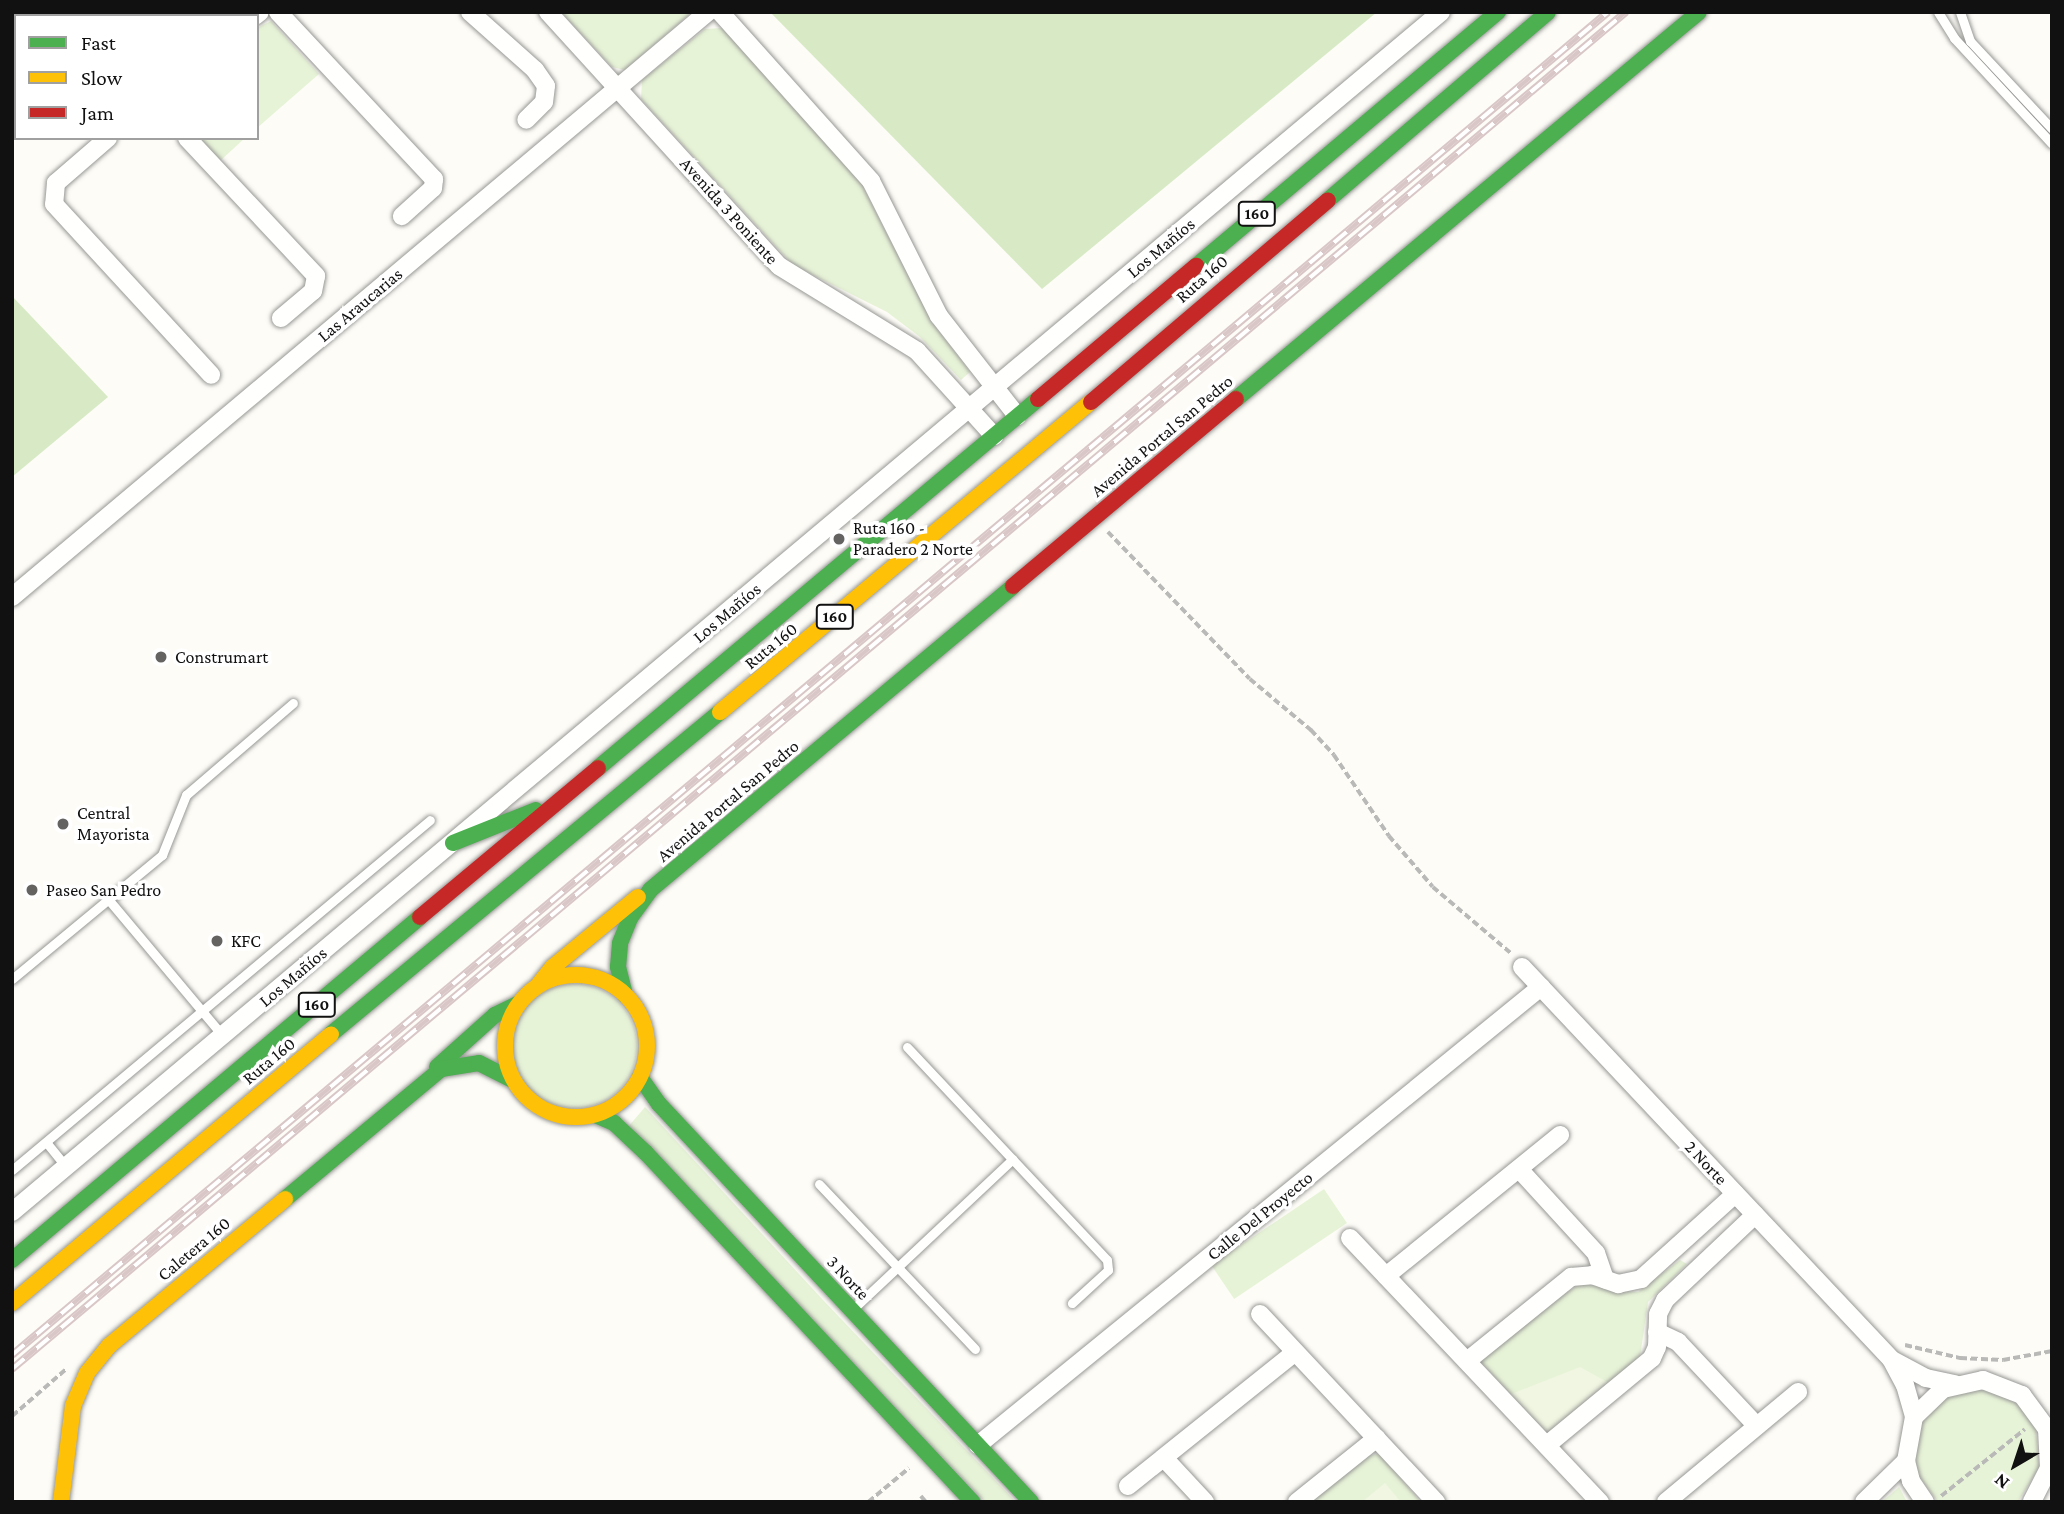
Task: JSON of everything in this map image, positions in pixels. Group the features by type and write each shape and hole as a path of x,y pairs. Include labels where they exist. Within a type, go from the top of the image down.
{"main road":[{"name":"Ruta 160","path":"12,1260 1498,12"},
{"name":"Ruta 160","path":"12,1303 609,801 1030,454 1548,12"},
{"name":"Avenida Portal San Pedro","path":"537,986 553,967 622,907 650,890 1699,12"},
{"path":"1017,416 1030,454"},
{"path":"994,436 1030,454"},
{"path":"453,843 560,801"},
{"name":"Avenida Portal San Pedro","path":"625,995 618,967 620,943 630,918 650,890"},
{"path":"595,1115 622,1101 640,1077 646,1034 625,995 612,986 583,975 537,986 518,1004 505,1042 513,1080 522,1093 548,1112 595,1115 614,1123 646,1153 973,1502"},
{"name":"Caletera 160","path":"61,1502 71,1414 79,1388 95,1361 432,1075 495,1015 518,1004"},
{"name":"Caletera 160","path":"432,1075 450,1064 471,1062 513,1080"},
{"name":"3 Norte","path":"640,1077 659,1104 1031,1502"}],"street":[{"path":"278,12 434,179 433,188 402,215"},
{"path":"470,12 535,70 545,86 544,102 526,120"},
{"name":"Avenida 3 Poniente","path":"548,12 779,266 816,292 899,337 934,366 994,436"},
{"name":"Las Araucarias","path":"12,597 708,12"},
{"path":"720,12 871,181 939,316 1017,416"},
{"name":"Los Mañíos","path":"12,1212 1441,12"},
{"path":"106,140 56,183 54,204 211,375"},
{"path":"189,140 316,276 313,291 281,318"},
{"name":"2 Norte","path":"1522,967 1891,1359 1905,1385 1914,1417"},
{"name":"Calle Del Proyecto","path":"978,1445 1541,987"},
{"path":"1386,1276 1560,1135"},
{"path":"1519,1169 1596,1253 1605,1279"},
{"path":"1467,1361 1570,1277 1586,1274 1626,1283 1648,1275 1735,1194"},
{"path":"1546,1446 1652,1358 1665,1300 1755,1215"},
{"path":"1350,1238 1600,1502"},
{"path":"1260,1314 1436,1502"},
{"path":"1657,1332 1678,1342 1757,1426"},
{"path":"1128,1486 1296,1352"},
{"name":"2 Norte","path":"1891,1359 1926,1378 1955,1384"},
{"path":"1925,1502 1906,1461 1914,1417 1932,1396 1955,1384 1983,1380 2006,1386 2022,1395 2046,1418 2051,1454 2045,1481 2032,1502"},
{"path":"1666,1502 1798,1392"},
{"path":"1297,1502 1377,1438"},
{"path":"1164,1458 1205,1502"},
{"path":"1864,1502 1906,1461"}],"lane":[{"path":"1938,12 1954,38 2052,144"},
{"path":"1960,12 1970,41 2052,129"},
{"path":"12,979 168,847 186,795 293,703"},
{"path":"12,1170 201,1010 221,998 430,820"},
{"path":"108,899 223,1036"},
{"path":"907,1046 1109,1263 1108,1270 1072,1303"},
{"path":"46,1142 66,1167"},
{"path":"852,1310 1013,1159"},
{"path":"819,1184 899,1265 975,1349"}],"path":[{"path":"1095,518 1250,679 1326,747 1389,836 1433,887 1506,946"},
{"path":"1869,1336 1960,1358 2003,1360 2052,1351"},
{"path":"1935,1502 2046,1418"},
{"path":"868,1502 909,1468"},
{"path":"921,1496 926,1502"}],"green space":[{"path":"561,12 692,12 625,70 612,67"},
{"path":"770,12 1377,12 1042,289"},
{"path":"271,21 319,74 259,126 259,27"},
{"path":"722,28 861,183 931,321 970,372 961,380 920,337 887,312 793,265 641,99 642,80 705,29"},
{"path":"201,140 243,140 220,161"},
{"path":"12,296 108,397 12,477"},
{"path":"575,984 599,989 618,1003 632,1022 637,1046 632,1070 618,1089 599,1103 575,1108 551,1103 532,1089 518,1070 513,1046 518,1022 532,1003 551,989"},
{"path":"645,1107 823,1300 1016,1502 985,1502 628,1127"},
{"path":"1324,1189 1347,1223 1234,1299 1211,1265"},
{"path":"1680,1260 1687,1264 1648,1302 1640,1357 1548,1435 1479,1360 1529,1317 1580,1284 1598,1281 1614,1290 1638,1292"},
{"path":"1580,1367 1609,1383 1548,1435 1511,1394"},
{"path":"1966,1390 1988,1390 2009,1398 2026,1411 2036,1429 2039,1468 2018,1502 1938,1502 1918,1475 1914,1453 1917,1431 1928,1412 1945,1398"},
{"path":"1379,1454 1421,1502 1309,1502 1370,1455"},
{"path":"1385,1483 1401,1502 1362,1502"},
{"path":"1899,1487 1907,1502 1881,1502 1890,1495"}],"railway":[{"path":"12,1355 1608,12"},
{"path":"12,1369 1626,12"}],"traffic: fast":[{"path":"1196,266 1498,12"},
{"path":"1328,200 1548,12"},
{"path":"1236,399 1699,12"},
{"path":"598,768 1038,399"},
{"path":"625,995 618,967 620,943 630,918 650,890 1013,586"},
{"path":"331,1034 720,712"},
{"path":"453,843 536,810"},
{"path":"12,1260 420,917"},
{"path":"437,1067 495,1015 518,1004"},
{"path":"285,1199 441,1069 479,1063 513,1080"},
{"path":"640,1077 659,1104 1031,1502"},
{"path":"595,1115 614,1123 646,1153 973,1502"}],"traffic: slow":[{"path":"720,712 1091,402"},
{"path":"539,984 553,967 638,897"},
{"path":"576,975 603,980 626,996 642,1019 647,1046 642,1073 626,1096 603,1112 576,1117 549,1112 526,1096 510,1073 505,1046 510,1019 526,996 549,980 576,975"},
{"path":"12,1303 331,1034"},
{"path":"61,1502 73,1406 87,1373 110,1345 285,1199"}],"traffic: jam":[{"path":"1091,402 1328,200"},
{"path":"1038,399 1196,266"},
{"path":"1013,586 1236,399"},
{"path":"420,917 598,768"}],"place":[{"name":"Ruta 160 - Paradero 2 Norte","path":"839,539"},
{"name":"Construmart","path":"161,657"},
{"name":"Central Mayorista","path":"63,824"},
{"name":"Paseo San Pedro","path":"32,890"},
{"name":"KFC","path":"217,941"}]}
